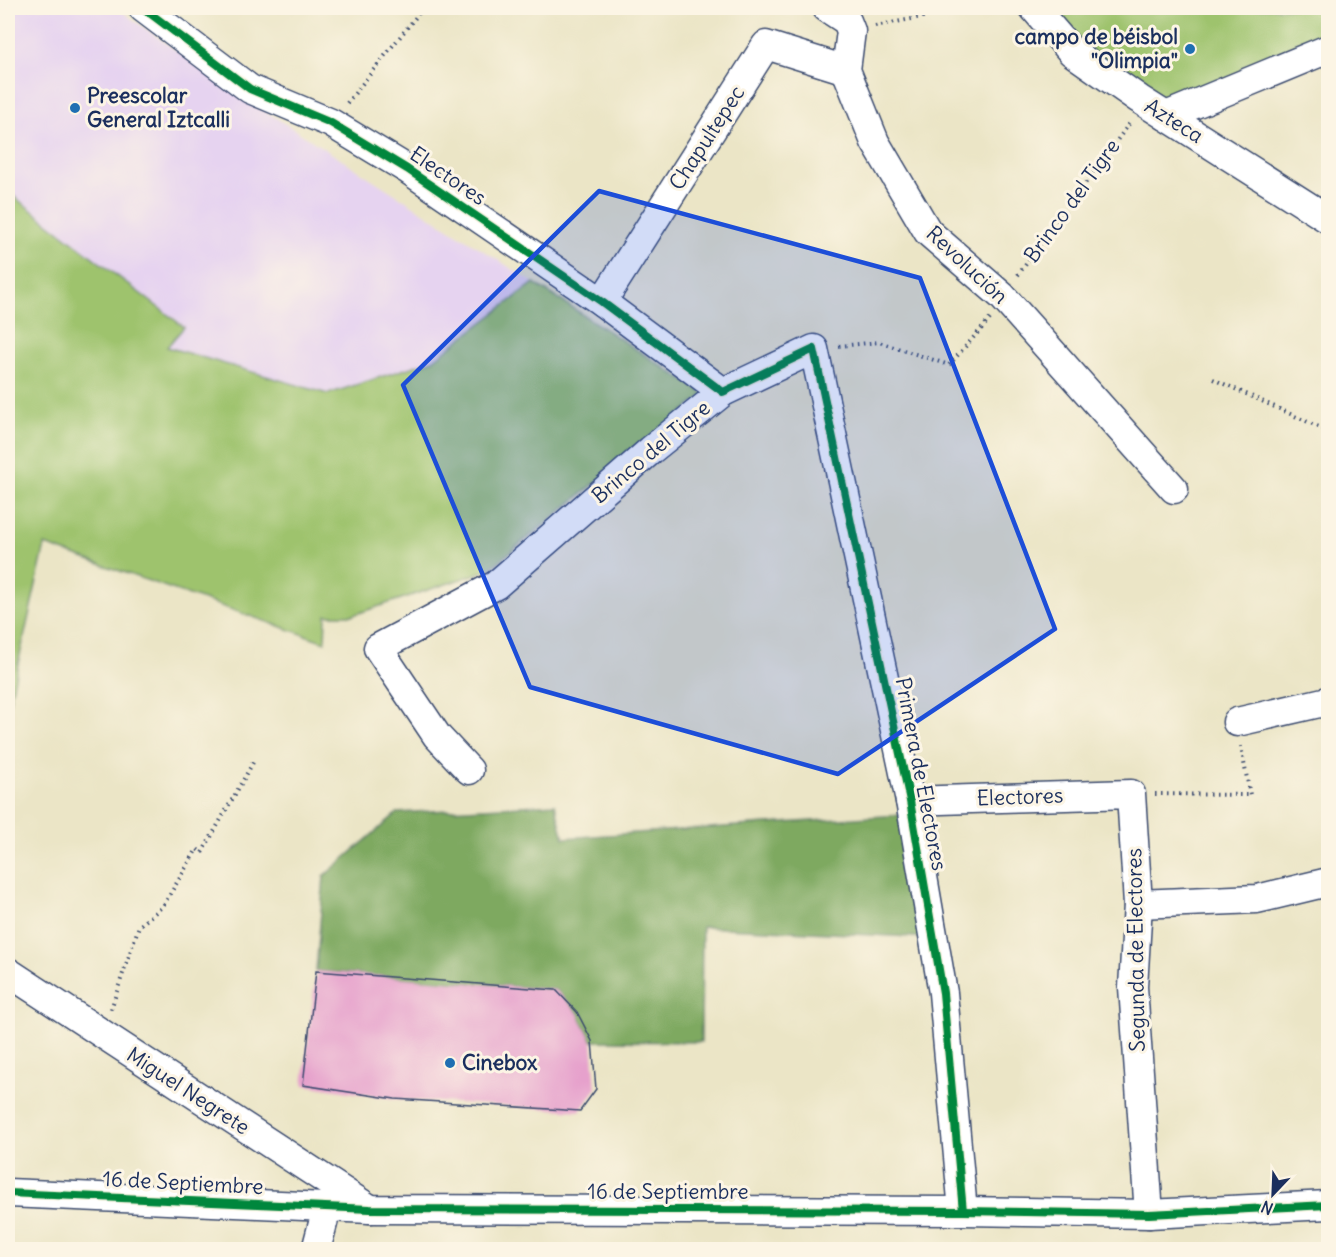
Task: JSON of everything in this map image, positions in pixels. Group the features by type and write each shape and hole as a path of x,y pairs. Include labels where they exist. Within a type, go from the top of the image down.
{"street":[{"name":"Electores","path":"143,8 250,89 330,123 407,169 602,302 723,392"},
{"path":"827,8 847,21 851,31"},
{"name":"Azteca","path":"1035,9 1072,52 1155,110 1329,219"},
{"name":"Revolución","path":"851,31 846,70 875,141 928,232 1002,296 1174,489"},
{"name":"Chapultepec","path":"602,302 766,45 846,70"},
{"path":"1155,110 1329,49"},
{"name":"Brinco del Tigre","path":"470,770 437,736 378,648 496,585 651,450 723,392 814,349"},
{"name":"Primera de Electores","path":"814,349 910,801 943,993 963,1211"},
{"path":"1237,722 1329,701"},
{"name":"Electores","path":"910,801 1131,794"},
{"name":"Segunda de Electores","path":"1131,794 1138,904 1133,987 1149,1214"},
{"path":"1138,904 1257,899 1329,882"},
{"name":"Miguel Negrete","path":"8,972 370,1209"},
{"name":"16 de Septiembre","path":"8,1193 370,1209 963,1211 1149,1214 1329,1205"},
{"path":"316,1250 327,1208"}],"path":[{"path":"330,123 423,8"},
{"path":"851,31 969,8 1035,9"},
{"path":"1213,379 1329,431"},
{"path":"1131,794 1250,795 1237,722"},
{"path":"102,1035 139,926 163,906 197,849 202,853 255,759"}],"highlighted area":[{"path":"599,191 920,278 1055,629 838,774 530,687 403,385"}],"shaded area":[{"path":"8,8 117,8 220,82 534,283 433,360 328,394 166,347 184,326 8,192"}],"green space":[{"name":"campo de béisbol \"Olimpia\"","path":"1048,8 1328,8 1328,35 1163,110 1094,62"},
{"path":"8,192 184,327 167,347 328,394 433,360 534,283 705,394 488,570 353,615 326,615 325,642 45,545 8,708"},
{"path":"555,804 564,838 899,815 933,938 702,927 701,1042 592,1041 577,1012 556,990 316,971 324,876 397,813"}],"building":[{"name":"Cinebox","path":"316,971 556,990 577,1012 592,1041 596,1089 580,1111 395,1099 303,1085"}],"cycle path":[{"path":"143,8 250,89 331,123 407,169 602,302 723,392 814,349 910,801 943,993 963,1211"},
{"path":"8,1193 370,1209 963,1211 1149,1214 1328,1205"}],"place":[{"name":"campo de béisbol \"Olimpia\"","path":"1190,49"},
{"name":"Preescolar General Iztcalli","path":"75,108"},
{"name":"Cinebox","path":"450,1063"}]}
